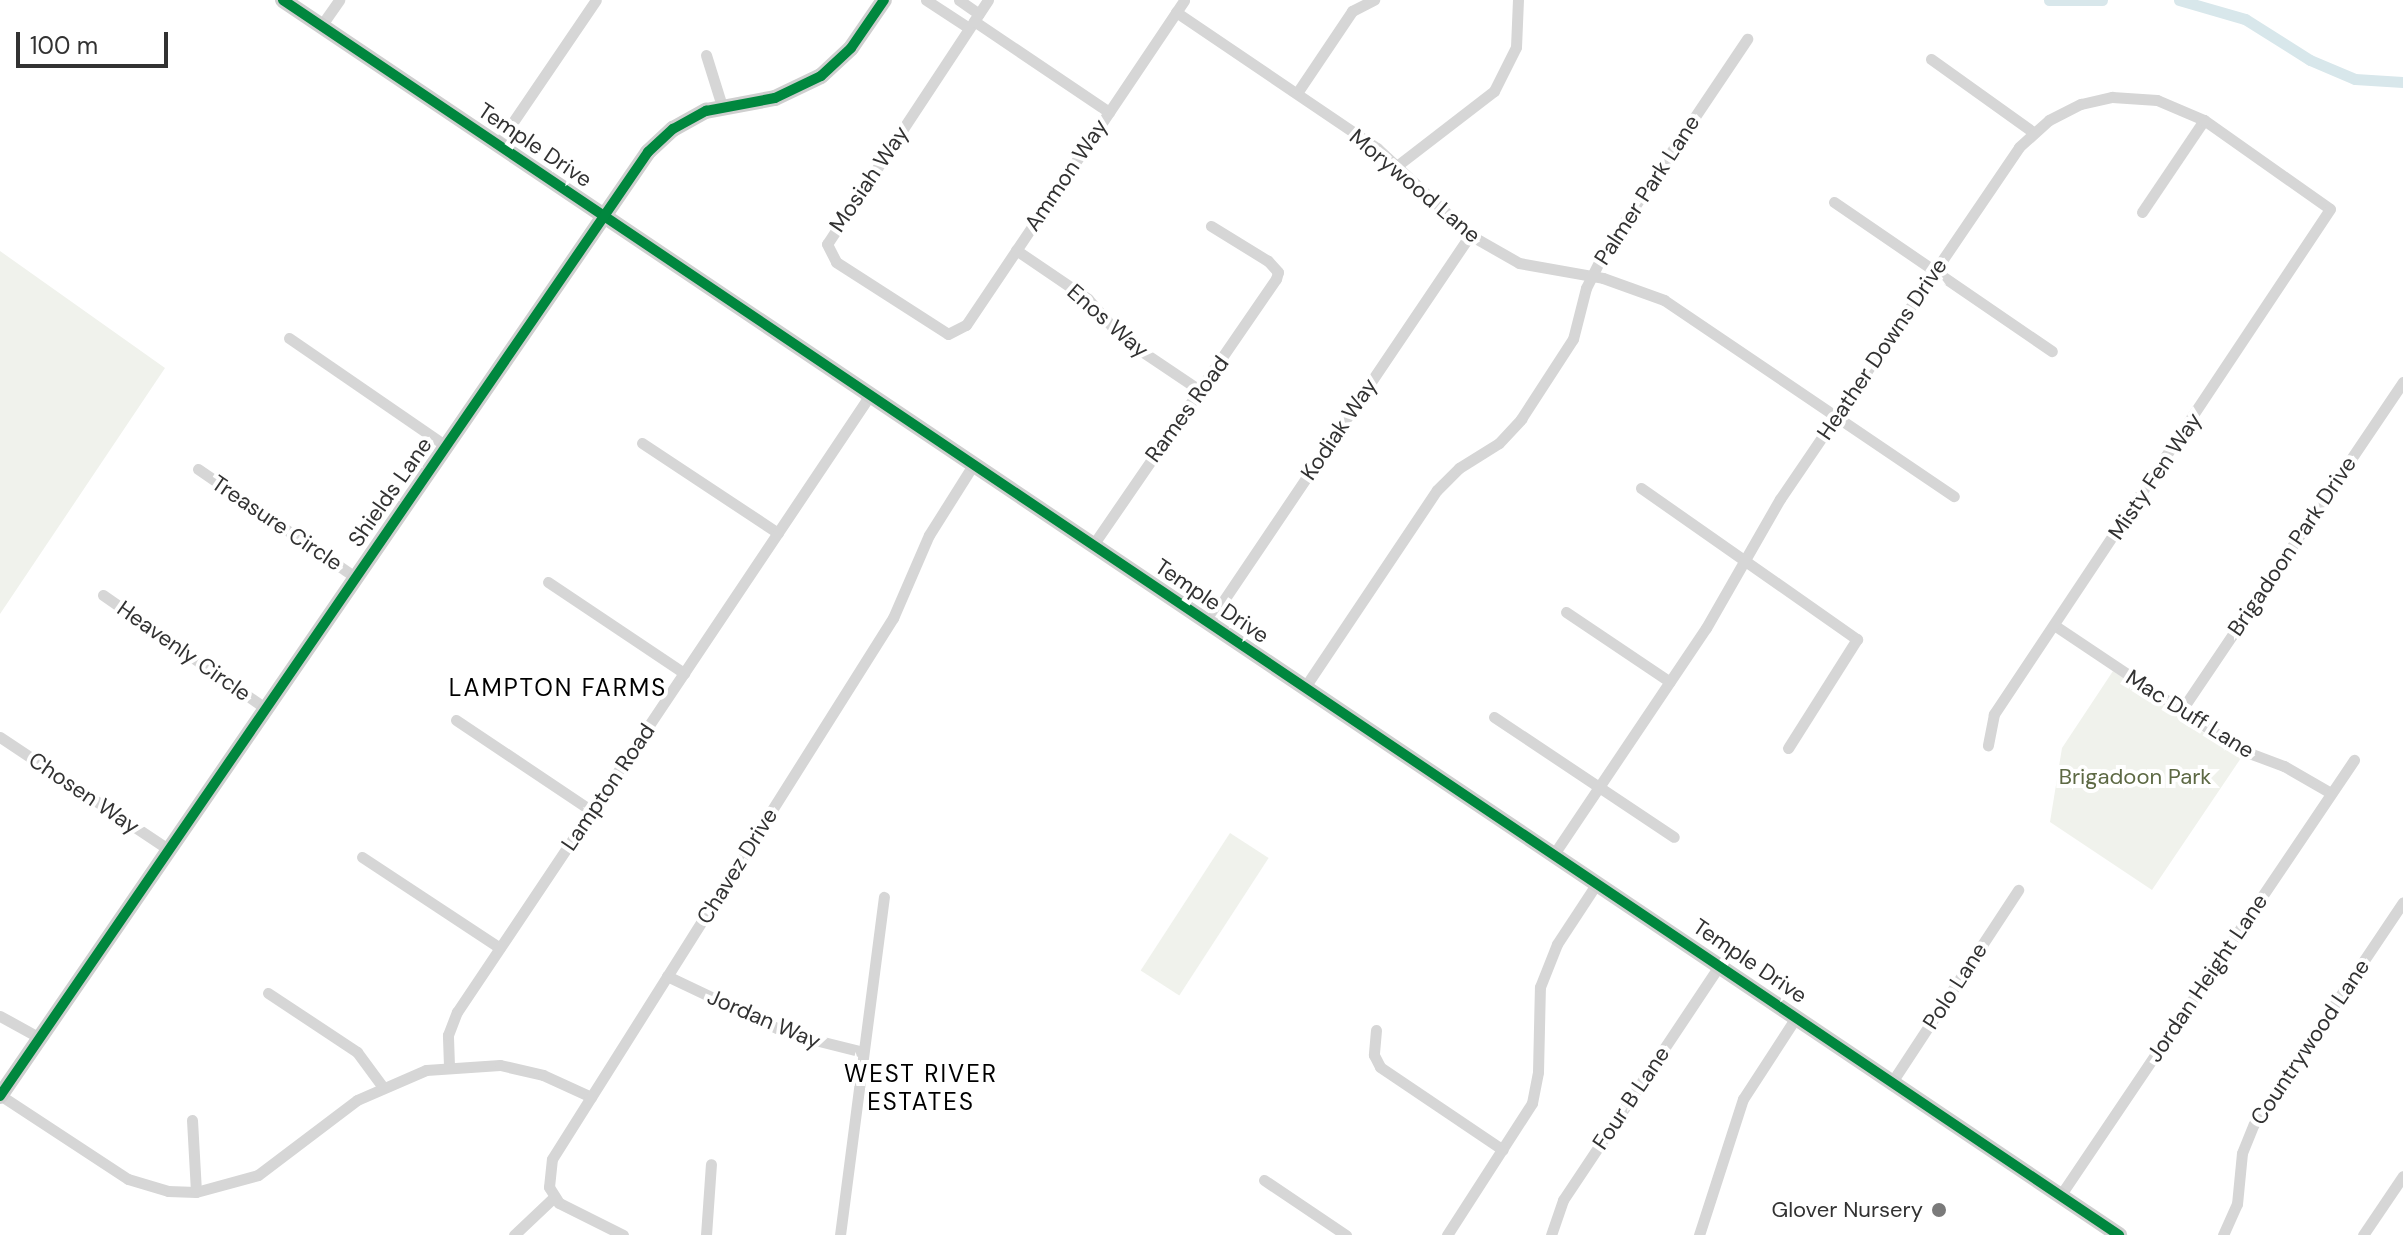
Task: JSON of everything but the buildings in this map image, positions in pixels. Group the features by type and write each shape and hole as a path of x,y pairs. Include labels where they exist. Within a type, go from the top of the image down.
{"street":[{"name":"Temple Drive","path":"283,0 2119,1235"},
{"path":"321,26 339,0"},
{"path":"498,144 596,0"},
{"name":"Shields Lane","path":"0,1095 654,145 683,122 722,106 775,98 821,76 851,48 884,0"},
{"path":"926,0 974,21 1109,112"},
{"path":"959,0 974,21"},
{"path":"974,21 988,0"},
{"name":"Ammon Way","path":"953,334 966,325 1184,0"},
{"path":"1297,93 1352,11 1374,0"},
{"path":"1398,165 1494,91 1516,47 1518,0"},
{"name":"Morywood Lane","path":"1176,12 1398,165 1437,210 1470,235 1519,263 1591,276 1664,300 1954,496"},
{"name":"Mosiah Way","path":"953,334 939,331 836,262 827,244 974,21"},
{"name":"Palmer Park Lane","path":"1305,687 1437,490 1459,468 1499,443 1521,419 1573,339 1591,276 1747,39"},
{"path":"706,55 722,106"},
{"path":"1931,59 2033,132"},
{"name":"Heather Downs Drive","path":"1554,854 1670,682 1836,416 2033,132 2081,104 2112,97 2157,100 2204,120 2330,209"},
{"path":"2142,212 2204,120"},
{"path":"1834,202 2052,351"},
{"name":"Misty Fen Way","path":"1988,745 1994,714 2330,209"},
{"name":"Rames Road","path":"1093,545 1201,391 1278,272 1211,226"},
{"name":"Kodiak Way","path":"1209,622 1470,235"},
{"name":"Enos Way","path":"1016,250 1088,299 1122,338 1201,391"},
{"path":"289,338 446,446"},
{"name":"Brigadoon Park Drive","path":"2181,711 2403,382"},
{"name":"Lampton Road","path":"449,1066 452,1023 870,395"},
{"path":"642,443 778,533"},
{"name":"Chavez Drive","path":"554,1197 549,1168 893,618 929,535 973,465"},
{"name":"Treasure Circle","path":"198,469 355,577"},
{"path":"1641,488 1857,639 1788,748"},
{"path":"548,582 684,673"},
{"name":"Heavenly Circle","path":"103,595 265,708"},
{"path":"1566,612 1670,682"},
{"name":"Mac Duff Lane","path":"2054,625 2241,750 2284,766 2331,793"},
{"path":"1494,717 1674,837"},
{"path":"456,720 592,811"},
{"name":"Chosen Way","path":"0,737 168,849"},
{"name":"Jordan Height Lane","path":"2060,1196 2354,760"},
{"path":"362,857 500,948"},
{"path":"1447,1235 1503,1150 1536,1088 1537,1002 1544,972 1597,883"},
{"name":"Polo Lane","path":"1892,1082 2018,890"},
{"path":"840,1235 884,897"},
{"name":"Countrywood Lane","path":"2223,1235 2237,1204 2242,1153 2254,1124 2403,902"},
{"name":"Four B Lane","path":"1551,1235 1563,1200 1720,965"},
{"name":"Jordan Way","path":"667,976 787,1033 863,1052"},
{"path":"268,993 357,1052 382,1086"},
{"path":"0,1016 38,1037"},
{"path":"1699,1235 1743,1099 1797,1016"},
{"path":"1376,1030 1374,1055 1380,1067 1503,1150"},
{"path":"0,1095 128,1179 168,1191 196,1192 258,1175 382,1086 449,1066 522,1069 591,1097"},
{"path":"192,1120 196,1192"},
{"path":"706,1235 711,1164"},
{"path":"2363,1235 2403,1176"},
{"path":"1264,1180 1346,1235"},
{"path":"514,1235 554,1197 623,1235"}],"green space":[{"path":"0,251 165,368 0,614"},
{"name":"Brigadoon Park","path":"2113,671 2241,758 2152,890 2050,822 2062,748"},
{"path":"1230,833 1269,858 1179,996 1141,971"}],"waterway":[{"path":"2049,0 2102,0"},
{"path":"2179,0 2245,19 2310,60 2355,79 2403,82"}],"cycle path":[{"path":"283,0 2119,1235"},
{"path":"0,1096 648,152 673,129 706,111 775,98 821,76 851,48 884,0"}],"place":[{"name":"Glover Nursery","path":"1939,1210"}],"district":[{"name":"LAMPTON FARMS","path":"558,688"},
{"name":"WEST RIVER ESTATES","path":"921,1088"}]}
